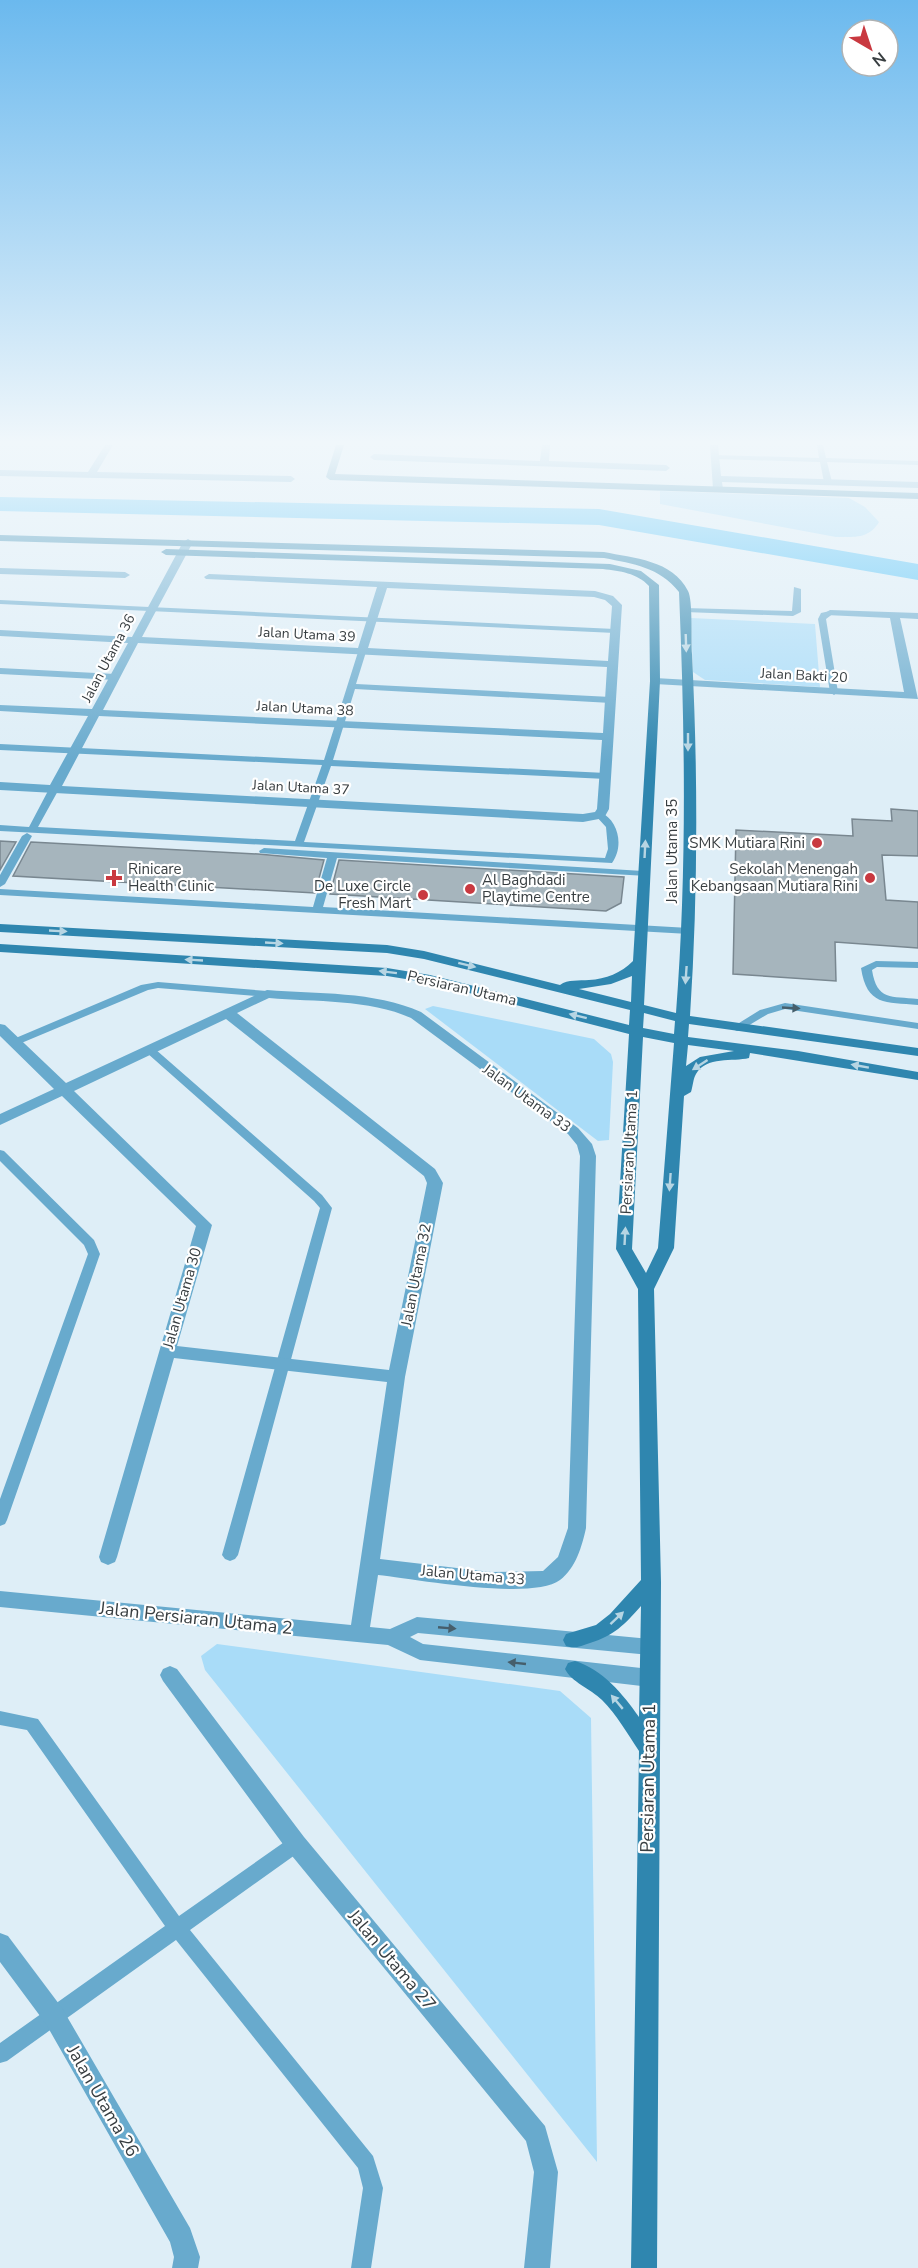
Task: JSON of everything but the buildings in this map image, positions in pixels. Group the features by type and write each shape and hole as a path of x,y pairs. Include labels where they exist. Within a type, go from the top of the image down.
{"street":[{"path":"129,551 604,560"},
{"path":"392,551 604,560"},
{"name":"Jalan Utama 36","path":"54,789 182,552"},
{"name":"Jalan Utama 35","path":"604,560 622,557 660,569 674,579 684,592 689,931 683,1019"},
{"name":"Jalan Utama 35","path":"604,560 649,579 654,585 655,681 636,1009"},
{"path":"0,571 125,574"},
{"path":"209,577 595,594 609,598 617,605 606,776 603,809 600,815"},
{"path":"362,652 383,585"},
{"path":"830,613 918,616"},
{"path":"894,614 914,696"},
{"name":"Jalan Utama 39","path":"0,633 613,664"},
{"path":"655,681 687,683"},
{"name":"Jalan Bakti 20","path":"687,683 914,696"},
{"name":"Jalan Utama 38","path":"0,708 608,737"},
{"name":"Jalan Utama 37","path":"0,786 584,818 600,815"},
{"name":"Persiaran Utama","path":"0,928 387,949 424,955 683,1019 918,1052"},
{"name":"Persiaran Utama","path":"0,948 387,972 430,979 635,1031 681,1040 798,1055 918,1076"},
{"path":"543,984 577,986 611,980 632,971 639,963"},
{"path":"0,1120 151,1051 267,994"},
{"name":"Jalan Utama 33","path":"267,994 356,1001 398,1007 416,1015 573,1131 584,1144 588,1156 577,1528 564,1565 547,1579 515,1581 370,1566"},
{"name":"Persiaran Utama 1","path":"636,1009 624,1249 646,1289"},
{"name":"Jalan Utama 32","path":"228,1013 430,1173 435,1183 396,1377 359,1633"},
{"name":"Persiaran Utama 1","path":"644,2268 651,1582 646,1289 666,1248 683,1019"},
{"name":"Jalan Utama 30","path":"0,1028 204,1225 108,1557"},
{"path":"673,1144 688,1073 698,1063 725,1056 798,1055"},
{"path":"167,1351 396,1377"},
{"path":"573,1640 602,1631 616,1620 651,1582"},
{"name":"Jalan Persiaran Utama 2","path":"0,1599 392,1637 420,1653 650,1678"},
{"path":"392,1637 417,1625 650,1647"},
{"path":"575,1670 597,1683 617,1700 648,1747"},
{"name":"Jalan Utama 27","path":"170,1675 296,1844 536,2135 546,2172 537,2268"},
{"name":"Jalan Utama 26","path":"0,1944 54,2016 181,2237 187,2257 185,2268"}],"lane":[{"path":"685,610 793,614 796,612 797,589"},
{"path":"0,602 615,631"},
{"path":"830,613 824,615 822,619 834,692"},
{"path":"298,845 315,802 362,652"},
{"path":"0,670 115,677"},
{"path":"351,686 610,700"},
{"path":"0,747 606,776"},
{"path":"0,884 54,789"},
{"path":"0,835 30,833 608,861 614,851 611,826 600,815"},
{"path":"0,828 30,833 333,855 643,874"},
{"path":"317,909 333,855"},
{"path":"0,892 689,931"},
{"path":"918,965 876,964 866,968 867,982 871,992 880,998 918,1002"},
{"name":"Jalan Utama 33","path":"15,1042 145,987 159,986 267,994"},
{"path":"737,1028 764,1012 785,1006 918,1026"},
{"path":"151,1051 318,1198 326,1208 230,1555"},
{"path":"0,1154 89,1243 94,1254 0,1520"},
{"path":"0,1718 32,1724 178,1929 366,2163 373,2188 361,2268"},
{"path":"0,2054 296,1844"}],"shaded area":[{"path":"691,618 815,624 820,687 705,680 693,672"},
{"path":"433,1006 594,1039 611,1054 613,1062 609,1140 598,1141 425,1009"},
{"path":"217,1644 560,1691 591,1718 597,2162 205,1670 201,1656"}],"waterway":[{"path":"795,551 918,572"}],"place":[{"name":"SMK Mutiara Rini","path":"817,843"},
{"name":"Rinicare Health Clinic","path":"114,878"},
{"name":"Sekolah Menengah Kebangsaan Mutiara Rini","path":"870,878"},
{"name":"Al Baghdadi Playtime Centre","path":"470,889"},
{"name":"De Luxe Circle Fresh Mart","path":"423,895"}]}
